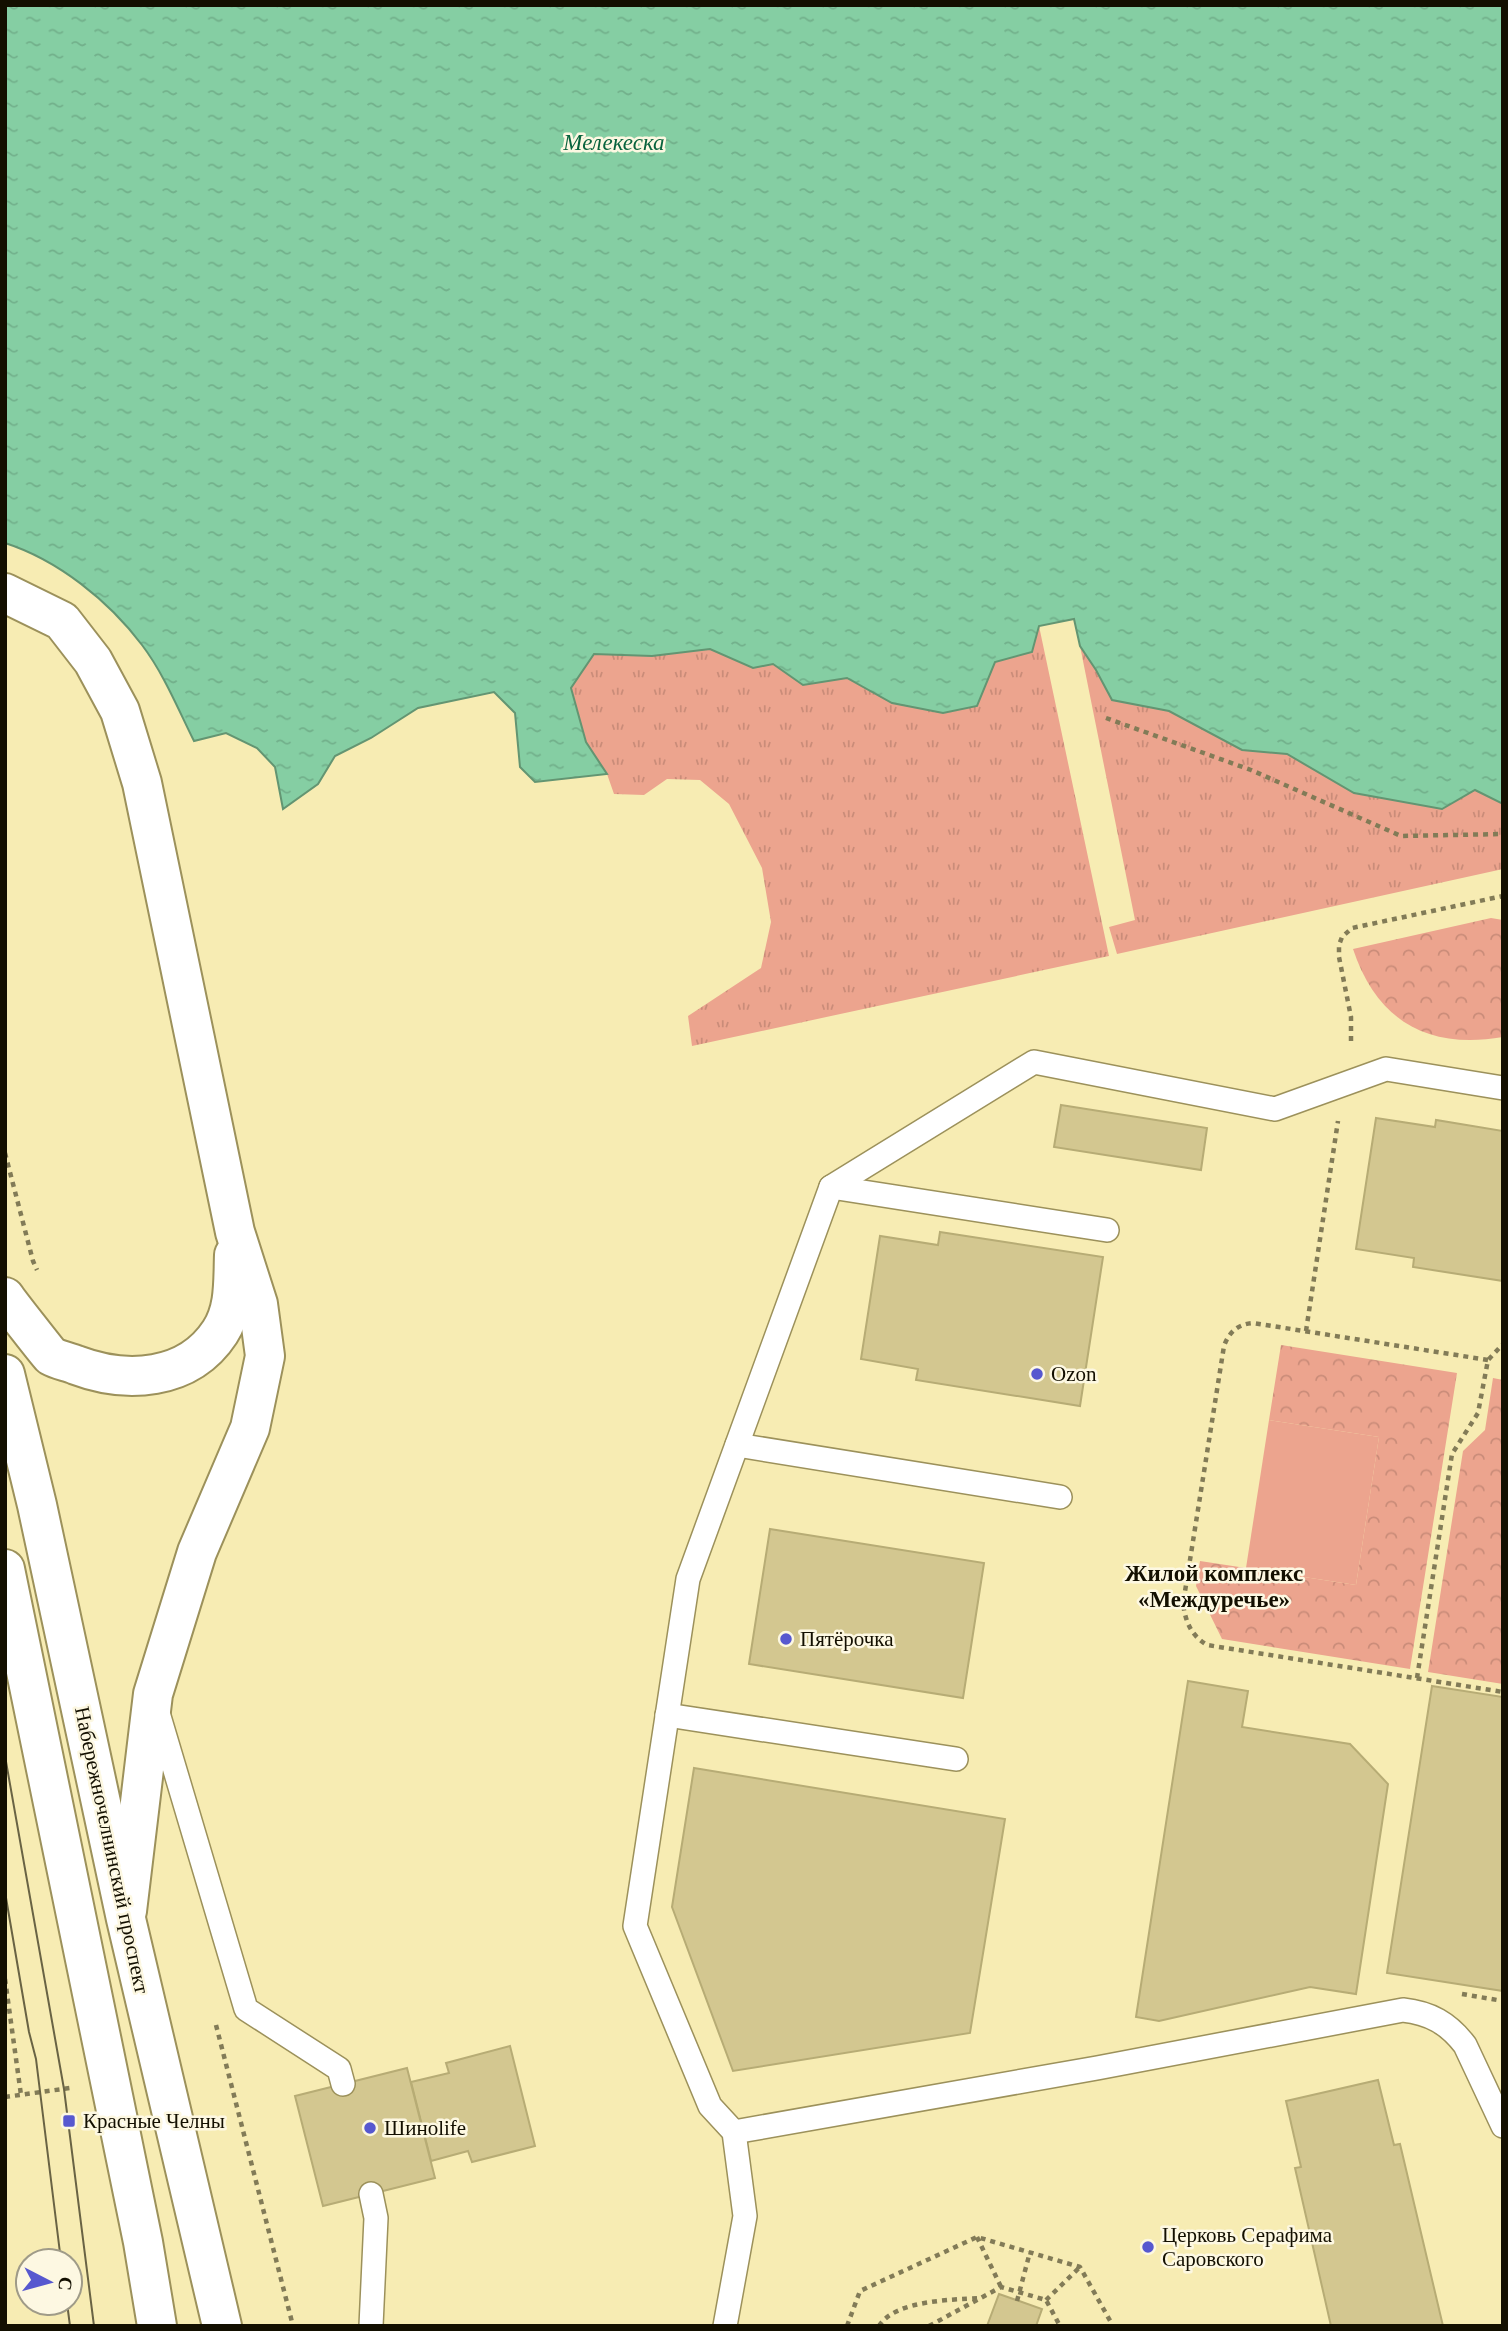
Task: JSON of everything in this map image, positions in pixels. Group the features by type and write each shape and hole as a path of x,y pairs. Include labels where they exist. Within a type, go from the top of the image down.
{"street":[{"path":"5,593 62,621 93,661 120,711 142,783 235,1232 258,1304 265,1356 250,1428 197,1552 153,1695 126,1919"},
{"path":"5,1297 50,1355 86,1369 157,1376 182,1367 204,1352 221,1331 232,1305 235,1232"},
{"name":"Набережночелнинский проспект","path":"5,1374 37,1505 126,1919 222,2326"},
{"path":"5,1569 140,2229 157,2326"}],"lane":[{"path":"725,2326 745,2216 734,2132 710,2106 635,1926 688,1579 831,1188 1034,1062 1275,1109 1386,1069 1503,1088"},
{"path":"831,1188 1107,1230"},
{"path":"737,1445 1060,1497"},
{"path":"153,1695 246,2009 339,2069 343,2084"},
{"path":"667,1715 956,1759"},
{"path":"734,2132 1097,2068 1403,2010 1420,2012 1435,2018 1456,2034 1465,2045 1503,2126"},
{"path":"371,2194 376,2218 371,2326"}],"path":[{"path":"1106,718 1251,770 1401,836 1503,834"},
{"path":"1306,1331 1351,1041 1351,1017 1339,945 1346,932 1352,928 1503,896"},
{"path":"1351,1041 1365,1044"},
{"path":"1488,1360 1248,1323 1235,1329 1227,1338 1183,1604 1185,1619 1191,1631 1207,1645 1503,1692"},
{"path":"1417,1678 1452,1454 1478,1413 1488,1360 1503,1343"},
{"path":"5,1979 21,2095"},
{"path":"5,2097 74,2087 75,2097"},
{"path":"978,2237 1001,2287"},
{"path":"847,2326 860,2291 978,2237 1080,2267 1113,2326"},
{"path":"1017,2301 1030,2252"},
{"path":"1046,2300 1080,2267"},
{"path":"929,2326 1001,2287 1046,2300 1060,2326"},
{"path":"879,2326 884,2317 915,2304 982,2297"}],"green space":[{"path":"1039,626 1109,956 692,1046 688,1016 761,968 771,922 762,868 729,804 700,780 667,779 644,795 614,794 607,774 586,742 571,688 594,654 652,656 710,649 752,668 772,664 803,685 847,678 892,703 977,706 995,662 1032,652"},
{"path":"1080,646 1112,700 1169,711 1242,750 1287,754 1354,793 1442,809 1475,790 1503,804 1503,869 1117,954 1109,927 1135,920"},
{"path":"1491,918 1503,920 1503,1037 1451,1039 1429,1034 1409,1025 1391,1012 1376,995 1363,974 1353,949"},
{"path":"1281,1345 1457,1373 1410,1669 1222,1639 1196,1586 1200,1561 1356,1585 1379,1437 1269,1420"},
{"path":"1493,1378 1503,1380 1503,1684 1428,1672 1463,1451 1485,1430"},
{"path":"1269,1420 1379,1437 1356,1585 1246,1568"}],"water":[{"name":"Мелекеска","path":"5,5 1503,5 1503,804 1475,790 1442,809 1354,793 1287,754 1242,750 1169,711 1112,700 1080,646 1074,619 1039,626 1032,652 995,662 977,706 943,713 892,703 847,678 803,685 773,664 753,668 710,649 652,656 594,654 571,688 586,742 607,774 535,782 520,767 515,713 494,692 418,708 371,738 335,756 318,784 283,809 275,767 257,748 226,733 194,741 157,668 142,645 114,613 63,571 25,550 5,543"}],"building":[{"path":"1061,1105 1207,1128 1201,1170 1054,1147"},
{"path":"1376,1118 1435,1127 1436,1120 1503,1131 1503,1281 1413,1267 1414,1258 1356,1249"},
{"path":"940,1232 1103,1257 1080,1406 916,1380 918,1369 861,1359 880,1236 938,1245"},
{"path":"770,1529 984,1563 963,1698 749,1664"},
{"path":"1188,1681 1248,1691 1242,1727 1350,1744 1388,1784 1356,1994 1310,1987 1159,2021 1136,2017"},
{"path":"1432,1686 1503,1697 1503,1991 1387,1973"},
{"path":"694,1768 1005,1819 970,2033 733,2071 672,1907"},
{"path":"510,2046 535,2146 472,2162 468,2151 431,2161 411,2082 449,2073 446,2063"},
{"path":"407,2068 435,2178 323,2206 295,2096"},
{"path":"1378,2080 1394,2145 1400,2144 1443,2326 1331,2326 1295,2168 1301,2167 1286,2101"},
{"path":"999,2294 1042,2309 1036,2326 987,2326"}],"tram line":[{"path":"5,1756 64,2089 94,2326"},
{"path":"5,1892 36,2059 59,2247"},
{"path":"69,2317 70,2326"}],"place":[{"name":"Ozon","path":"1037,1374"},
{"name":"Пятёрочка","path":"786,1639"},
{"name":"Красные Челны","path":"69,2121"},
{"name":"Шиноlife","path":"370,2128"},
{"name":"Церковь Серафима Саровского","path":"1148,2247"}],"district":[{"name":"Жилой комплекс «Междуречье»","path":"1214,1586"}]}
